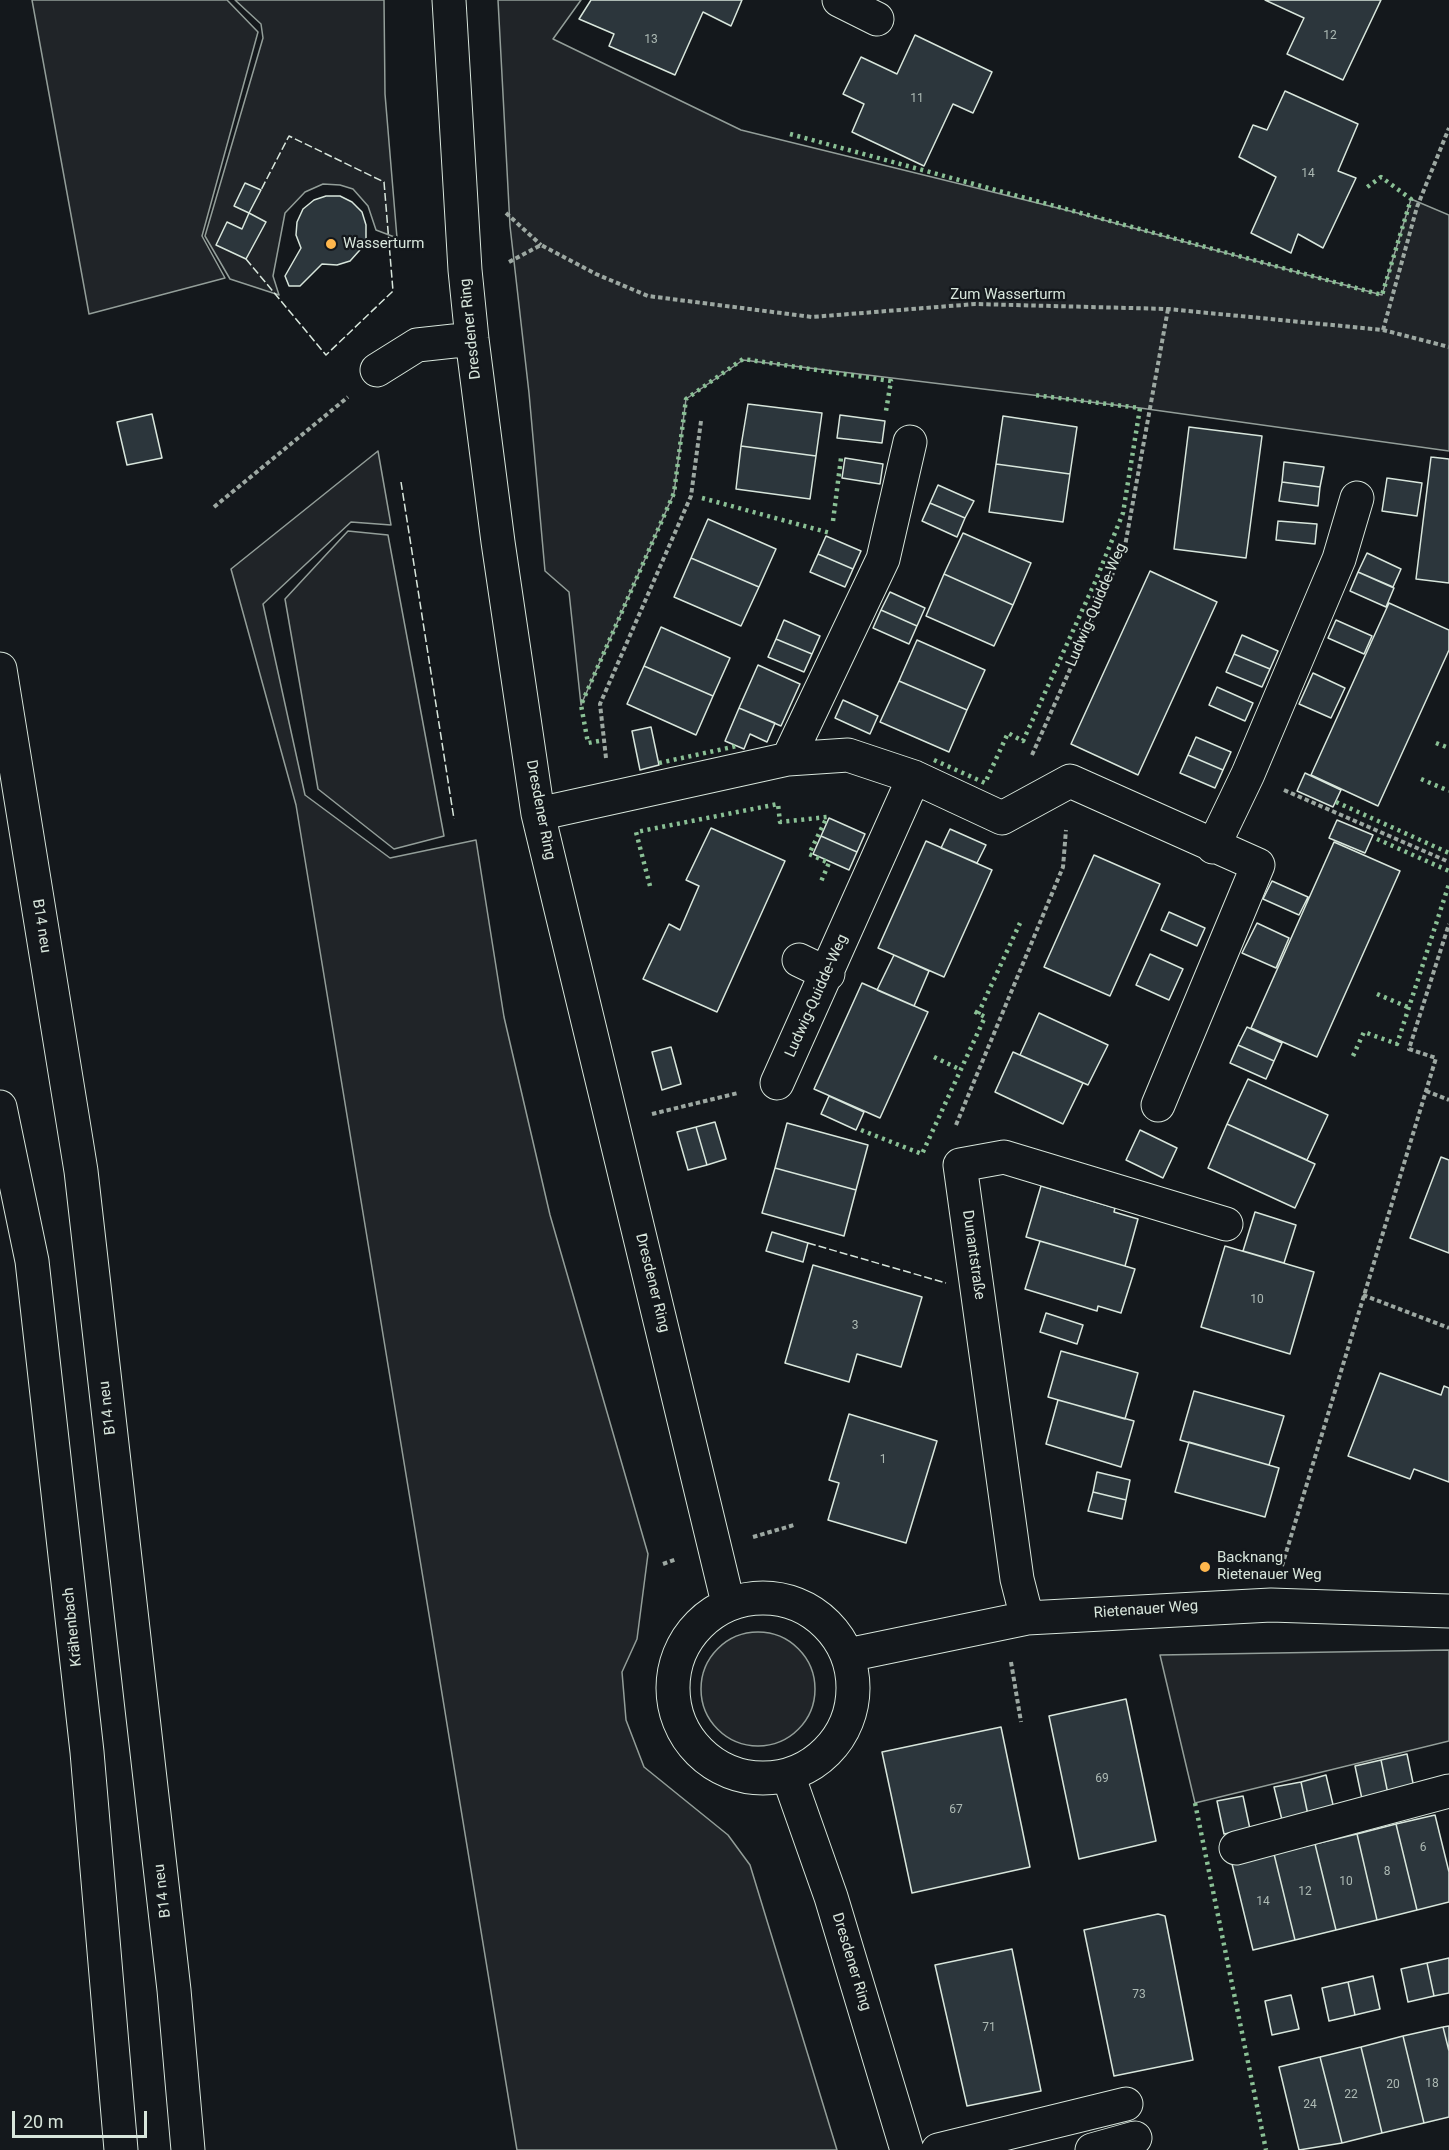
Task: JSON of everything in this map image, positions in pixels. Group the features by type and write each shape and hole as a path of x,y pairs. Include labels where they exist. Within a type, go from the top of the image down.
{"street":[{"name":"Dresdener Ring","path":"449,0 465,270 472,339 498,542 538,814 728,1603"},
{"path":"839,0 877,19"},
{"path":"377,370 417,345 472,339"},
{"path":"788,759 883,559 910,442"},
{"path":"1213,847 1248,774 1339,559 1357,498"},
{"name":"B14 neu","path":"0,669 81,1171 174,1990 188,2150"},
{"path":"538,814 788,759 848,755 914,777 1002,818 1070,781 1213,847 1258,865 1158,1105"},
{"name":"Ludwig-Quidde-Weg","path":"777,1083 828,974 914,777"},
{"path":"799,960 828,974"},
{"name":"Krähenbach","path":"0,1107 32,1261 87,1752 121,2150"},
{"path":"960,1165 1004,1157 1226,1224"},
{"name":"Dunantstraße","path":"960,1165 1017,1579 1016,1620"},
{"path":"758,1597 780,1598 798,1604 814,1612 832,1628 848,1655 854,1678 852,1707 840,1736 827,1752 810,1765 788,1775 750,1778 722,1769 698,1751 680,1726 673,1698 674,1669 684,1642 703,1619 728,1603 758,1597"},
{"name":"Rietenauer Weg","path":"848,1655 1016,1620 1271,1605 1449,1611"},
{"name":"Dresdener Ring","path":"788,1775 831,1897 907,2150"},
{"path":"1236,1848 1449,1791"},
{"path":"938,2150 1126,2104"},
{"path":"1092,2150 1135,2138"}],"path":[{"path":"1383,330 1418,207 1449,128"},
{"name":"Zum Wasserturm","path":"506,213 541,245 596,274 648,296 812,317 975,304 1168,309 1383,330 1449,347"},
{"path":"509,262 541,245"},
{"name":"Ludwig-Quidde-Weg","path":"1002,818 1125,546 1168,309"},
{"path":"214,507 337,408 377,370"},
{"path":"610,798 600,704 691,496 701,421"},
{"path":"1248,774 1449,862"},
{"path":"960,1165 956,1125 1063,867 1070,781"},
{"path":"1271,1605 1436,1058 1409,1049 1449,924"},
{"path":"652,1114 777,1083"},
{"path":"1426,1091 1449,1100"},
{"path":"1363,1295 1449,1328"},
{"path":"1016,1620 1021,1722"}],"shaded area":[{"path":"32,0 227,0 258,32 202,236 225,278 89,314"},
{"path":"235,0 384,0 385,94 397,238 376,230 368,206 353,189 340,185 323,184 305,192 285,213 273,276 279,295 230,279 205,236 263,38 261,24"},
{"path":"498,0 581,0 553,39 741,130 1074,212 1382,295 1411,199 1449,215 1449,451 1140,408 743,360 686,399 674,493 581,705 569,592 545,571 529,393 510,226"},
{"path":"378,451 391,525 351,522 263,604 305,795 390,858 476,840 504,1017 550,1215 648,1554 637,1639 622,1672 626,1720 644,1767 728,1835 750,1865 837,2150 517,2150 296,805 231,569"},
{"path":"348,531 388,535 444,836 394,849 318,789 285,599"},
{"path":"758,1632 780,1636 798,1649 811,1667 815,1689 811,1711 798,1729 780,1742 758,1746 736,1742 718,1729 705,1711 701,1689 705,1667 718,1649 736,1636"},
{"path":"1449,1650 1449,1741 1195,1803 1160,1655"}],"building":[{"path":"591,0 742,0 731,26 703,12 675,75 609,46 614,34 579,19"},
{"path":"1265,0 1381,0 1343,80 1287,54 1304,18"},
{"path":"915,35 992,72 973,113 953,104 924,166 852,132 864,104 843,94 861,57 897,74"},
{"path":"1285,91 1358,124 1338,171 1356,178 1323,248 1298,234 1291,253 1251,233 1276,177 1239,157 1253,125 1267,130"},
{"path":"245,183 261,190 249,213 234,206"},
{"name":"Wasserturm","path":"326,196 340,196 352,202 362,212 366,225 366,239 350,261 337,265 322,264 300,286 289,286 285,276 301,248 296,235 297,222 303,209 314,200"},
{"path":"249,213 266,222 246,259 216,245 227,222 242,229"},
{"path":"748,404 822,413 816,456 741,446"},
{"path":"152,414 162,458 127,465 117,422"},
{"path":"840,415 885,421 882,443 837,438"},
{"path":"1003,416 1077,427 1070,474 996,464"},
{"path":"1189,427 1262,436 1246,558 1174,549"},
{"path":"741,446 816,456 810,499 736,489"},
{"path":"1431,457 1449,459 1449,583 1416,579"},
{"path":"845,458 883,464 880,484 842,478"},
{"path":"1284,462 1324,467 1320,487 1282,482"},
{"path":"996,464 1070,474 1063,522 989,512"},
{"path":"1387,478 1422,483 1417,516 1382,511"},
{"path":"1282,482 1320,487 1318,506 1279,501"},
{"path":"938,485 974,501 965,518 930,503"},
{"path":"930,503 965,518 957,537 922,521"},
{"path":"708,519 776,549 759,587 691,558"},
{"path":"1278,521 1317,524 1315,544 1276,540"},
{"path":"963,533 1031,563 1013,605 944,574"},
{"path":"826,536 861,551 853,569 818,554"},
{"path":"1367,553 1401,569 1393,587 1358,572"},
{"path":"818,554 853,569 845,587 810,572"},
{"path":"691,558 759,587 741,626 674,597"},
{"path":"1150,571 1217,602 1138,775 1071,744"},
{"path":"1358,572 1394,588 1386,607 1350,591"},
{"path":"944,574 1013,605 994,646 926,616"},
{"path":"890,592 925,608 917,626 881,610"},
{"path":"1389,603 1449,630 1449,650 1378,806 1311,775"},
{"path":"881,610 917,626 909,644 873,628"},
{"path":"784,620 820,636 812,654 776,639"},
{"path":"1336,620 1372,636 1364,654 1328,638"},
{"path":"661,627 730,658 713,696 644,666"},
{"path":"1242,635 1278,651 1270,669 1234,654"},
{"path":"776,639 812,654 804,672 768,657"},
{"path":"917,640 985,670 967,710 899,681"},
{"path":"1234,654 1270,669 1262,687 1226,672"},
{"path":"758,665 800,684 781,726 739,708"},
{"path":"644,666 713,696 696,735 627,704"},
{"path":"1313,673 1345,688 1331,718 1299,704"},
{"path":"899,681 967,710 949,752 880,722"},
{"path":"1217,687 1253,703 1245,721 1209,705"},
{"path":"843,700 878,716 870,734 835,718"},
{"path":"739,708 775,723 767,742 750,734 744,749 725,741"},
{"path":"651,727 659,765 640,770 632,731"},
{"path":"1196,737 1231,752 1223,770 1188,755"},
{"path":"1188,755 1223,770 1215,788 1180,773"},
{"path":"1305,773 1341,790 1333,807 1297,791"},
{"path":"829,818 865,834 857,852 821,836"},
{"path":"1337,820 1373,835 1365,853 1329,838"},
{"path":"711,828 785,861 717,1012 643,979 669,924 680,930 699,886 686,880"},
{"path":"950,829 986,845 977,863 941,848"},
{"path":"821,836 857,852 849,870 813,854"},
{"path":"926,841 992,870 944,977 878,948"},
{"path":"1334,842 1400,871 1317,1057 1251,1028"},
{"path":"1094,855 1160,884 1110,996 1044,967"},
{"path":"1272,881 1308,897 1299,915 1263,899"},
{"path":"1169,912 1205,928 1197,946 1161,930"},
{"path":"1257,923 1289,938 1276,968 1242,953"},
{"path":"1150,954 1183,969 1169,1000 1136,985"},
{"path":"894,955 929,971 914,1006 877,990"},
{"path":"862,983 928,1012 880,1118 814,1089"},
{"path":"1039,1013 1108,1045 1088,1085 1020,1055"},
{"path":"1247,1027 1282,1043 1274,1061 1238,1045"},
{"path":"1238,1045 1274,1061 1266,1079 1230,1063"},
{"path":"671,1047 681,1084 662,1090 652,1052"},
{"path":"1013,1052 1083,1083 1063,1124 995,1092"},
{"path":"1248,1079 1328,1115 1307,1160 1227,1124"},
{"path":"829,1096 864,1112 856,1130 821,1114"},
{"path":"715,1122 726,1159 707,1165 696,1127"},
{"path":"787,1123 868,1145 856,1190 775,1168"},
{"path":"1227,1124 1315,1164 1295,1208 1208,1168"},
{"path":"696,1127 707,1165 688,1170 677,1132"},
{"path":"1140,1130 1177,1148 1163,1178 1126,1160"},
{"path":"1441,1157 1449,1160 1449,1253 1410,1238"},
{"path":"775,1168 856,1190 844,1236 762,1213"},
{"path":"1041,1186 1115,1208 1114,1212 1138,1219 1125,1266 1026,1237"},
{"path":"1255,1212 1296,1225 1284,1263 1243,1251"},
{"path":"772,1232 808,1243 803,1262 766,1251"},
{"path":"1040,1241 1135,1269 1121,1313 1098,1306 1097,1311 1025,1289"},
{"path":"1225,1246 1314,1272 1290,1354 1201,1327"},
{"path":"813,1265 922,1297 901,1367 857,1354 849,1382 785,1363"},
{"path":"1046,1313 1083,1325 1077,1344 1040,1332"},
{"path":"1061,1351 1138,1373 1125,1419 1048,1397"},
{"path":"1380,1373 1441,1395 1444,1386 1449,1388 1449,1482 1414,1469 1410,1479 1348,1456"},
{"path":"1194,1391 1284,1416 1269,1465 1180,1440"},
{"path":"1058,1400 1134,1421 1121,1467 1046,1444"},
{"path":"849,1414 937,1441 906,1543 828,1520 839,1483 829,1480"},
{"path":"1189,1442 1279,1468 1265,1517 1175,1492"},
{"path":"1097,1472 1130,1480 1126,1500 1093,1492"},
{"path":"1093,1492 1126,1500 1122,1519 1088,1511"},
{"path":"1126,1699 1156,1841 1079,1859 1049,1716"},
{"path":"1001,1727 1030,1867 912,1893 882,1752"},
{"path":"1407,1754 1414,1788 1388,1794 1381,1760"},
{"path":"1381,1760 1388,1794 1362,1799 1355,1766"},
{"path":"1326,1775 1334,1809 1308,1815 1301,1782"},
{"path":"1301,1782 1308,1815 1282,1820 1274,1787"},
{"path":"1243,1796 1250,1829 1224,1834 1217,1801"},
{"path":"1435,1815 1449,1872 1449,1902 1417,1910 1396,1824"},
{"path":"1396,1824 1417,1910 1377,1920 1357,1834"},
{"path":"1357,1834 1377,1920 1336,1930 1315,1844"},
{"path":"1315,1844 1336,1930 1295,1940 1274,1854"},
{"path":"1274,1854 1295,1940 1253,1950 1232,1864"},
{"path":"1158,1914 1165,1916 1193,2060 1114,2076 1084,1930"},
{"path":"1012,1949 1041,2091 967,2106 935,1965"},
{"path":"1449,1958 1449,1993 1434,1996 1427,1963"},
{"path":"1427,1963 1434,1996 1408,2002 1401,1969"},
{"path":"1373,1976 1380,2009 1355,2015 1348,1982"},
{"path":"1348,1982 1355,2015 1329,2021 1322,1988"},
{"path":"1291,1995 1299,2029 1272,2035 1265,2001"},
{"path":"1449,2026 1449,2051 1443,2027"},
{"path":"1443,2027 1449,2051 1449,2117 1424,2123 1403,2036"},
{"path":"1403,2036 1424,2123 1382,2133 1361,2047"},
{"path":"1361,2047 1382,2133 1342,2143 1320,2057"},
{"path":"1320,2057 1342,2143 1299,2150 1279,2067"}],"hedge":[{"path":"790,134 1382,295 1411,199 1381,177 1366,188"},
{"path":"599,741 588,743 581,705 674,493 686,399 743,359 891,381 886,411"},
{"path":"934,760 985,783 1008,733 1023,741 1096,580 1123,513 1140,408 1034,395"},
{"path":"833,521 841,458"},
{"path":"702,498 830,533"},
{"path":"1436,743 1449,748"},
{"path":"659,763 737,746"},
{"path":"1421,779 1449,791"},
{"path":"1336,802 1449,853"},
{"path":"650,886 636,832 778,804 780,822 827,817 809,854 829,863 820,884"},
{"path":"1377,839 1449,871"},
{"path":"1353,1056 1364,1032 1397,1044 1449,884"},
{"path":"978,1014 1020,923"},
{"path":"1377,994 1410,1008"},
{"path":"861,1130 922,1154 985,1017 972,1010"},
{"path":"934,1057 961,1070"},
{"path":"1195,1803 1266,2150"}],"fence":[{"path":"246,259 326,355 393,291 384,182 289,136 261,190"},
{"path":"401,482 454,819"},
{"path":"808,1243 946,1283"}],"place":[{"name":"Wasserturm","path":"331,244"},
{"name":"Backnang Rietenauer Weg","path":"1205,1567"}]}
